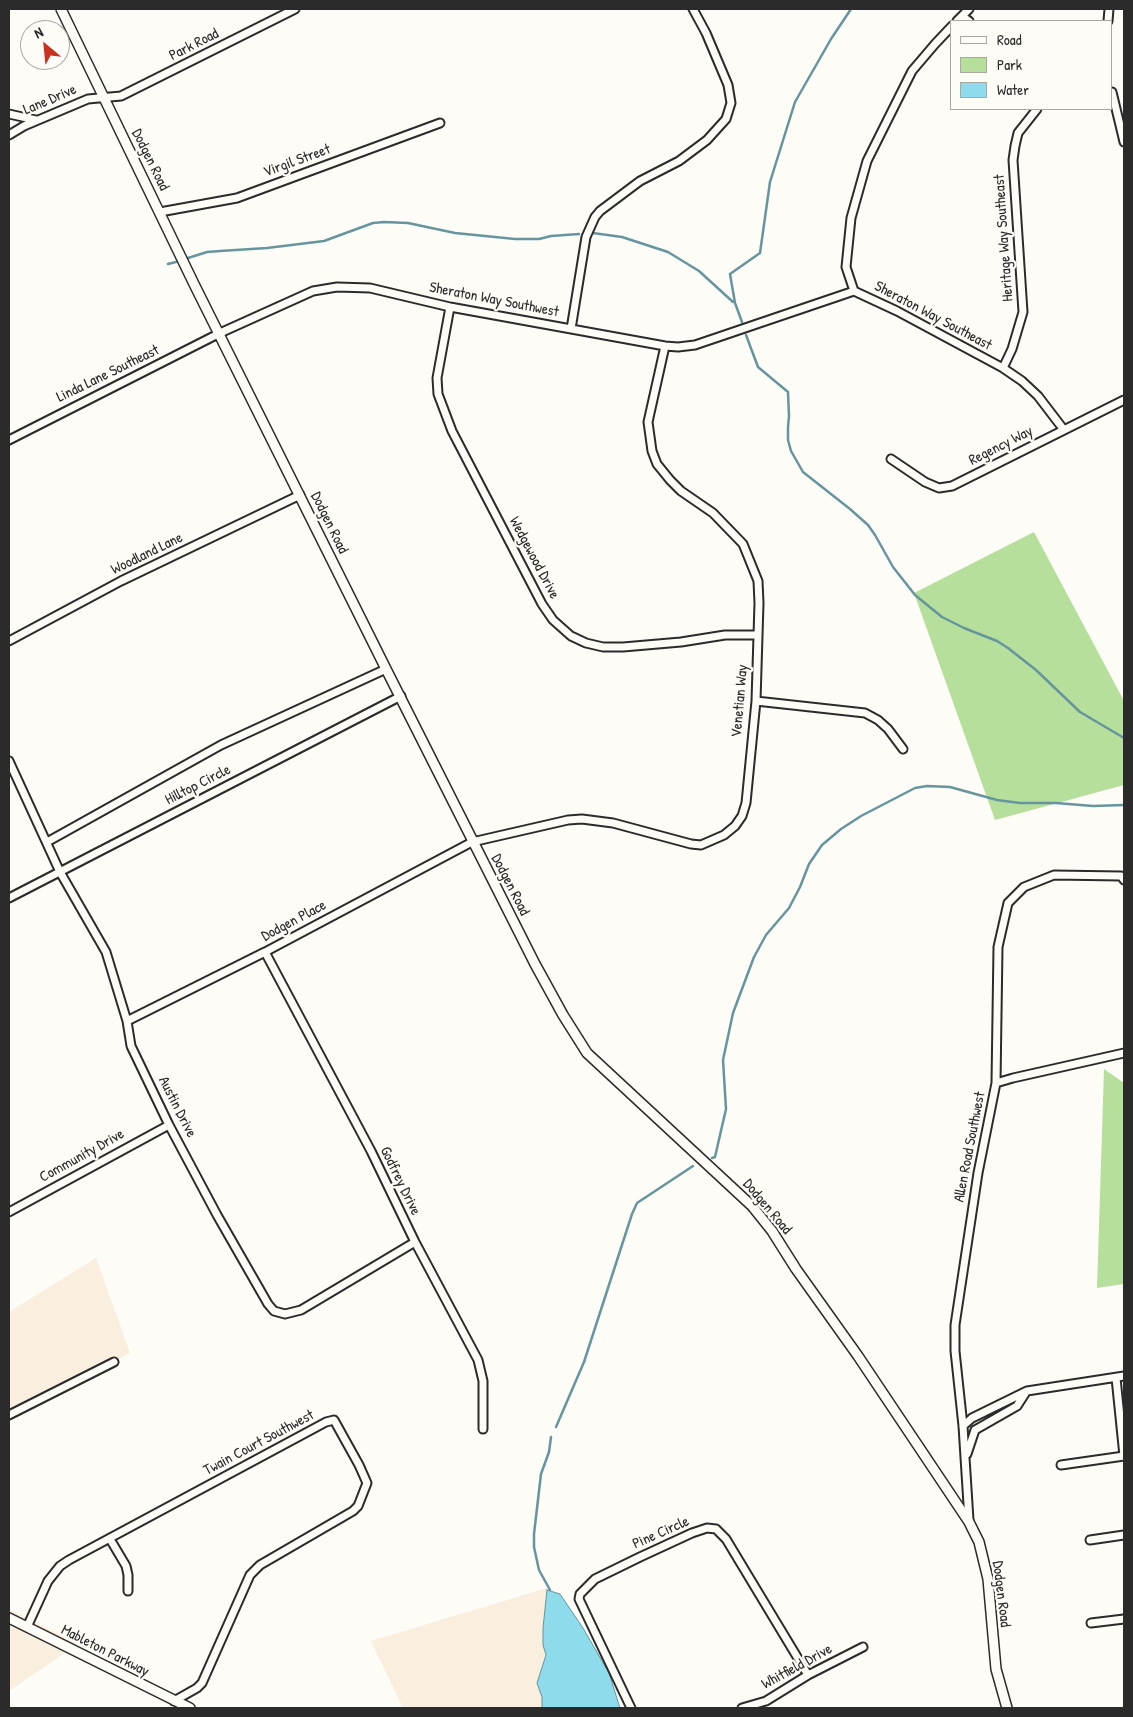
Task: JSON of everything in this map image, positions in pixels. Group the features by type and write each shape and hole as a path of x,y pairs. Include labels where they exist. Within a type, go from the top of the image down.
{"street":[{"name":"Dodgen Road","path":"60,9 472,842 563,1015 587,1052 752,1206 772,1231 796,1269 858,1356 969,1522 979,1542 988,1579 996,1668 1007,1708"},
{"name":"Park Road","path":"104,99 121,96 152,82 295,9"},
{"path":"571,329 586,237 595,217 600,211 640,181 680,161 707,140 726,119 731,103 728,85 706,33 693,9"},
{"path":"960,18 969,9"},
{"path":"854,291 846,267 851,218 867,160 912,71 950,28"},
{"path":"1113,96 1124,142"},
{"name":"Lane Drive","path":"9,135 36,120 88,99 96,97 104,99"},
{"name":"Heritage Way Southeast","path":"1003,368 1012,349 1023,312 1013,160 1018,133 1036,110"},
{"path":"9,114 36,120"},
{"name":"Virgil Street","path":"160,212 237,198 440,124"},
{"name":"Sheraton Way Southwest","path":"220,333 313,291 336,287 370,288 450,306 678,347 695,345 767,320"},
{"name":"Sheraton Way Southeast","path":"767,320 854,291 897,311 1003,368 1022,381 1038,396 1064,430"},
{"name":"Wedgewood Drive","path":"450,306 437,378 438,394 452,431 542,604 553,620 571,636 586,643 603,647 681,642 725,635 758,635"},
{"name":"Linda Lane Southeast","path":"9,440 220,333"},
{"name":"Venetian Way","path":"472,842 568,820 582,819 613,823 701,845 724,835 742,816 746,803 756,700 758,581 743,544 713,512 681,491 657,464 652,451 648,422 665,346"},
{"name":"Regency Way","path":"891,459 925,482 939,488 952,486 1124,400"},
{"name":"Woodland Lane","path":"9,642 121,582 300,495"},
{"path":"47,842 221,745 386,669"},
{"name":"Hilltop Circle","path":"9,898 401,696"},
{"path":"756,700 865,712 888,729 903,749"},
{"name":"Austin Drive","path":"9,761 60,872 106,952 127,1021 131,1046 169,1124 263,1298 274,1310 280,1313 284,1314 301,1310 415,1242"},
{"name":"Dodgen Place","path":"127,1021 265,952 472,842"},
{"name":"Allen Road Southwest","path":"969,1522 963,1426 955,1351 955,1325 978,1173 996,1083 998,947 1008,903 1024,887 1054,875 1121,876 1124,880"},
{"name":"Godfrey Drive","path":"265,952 478,1360 483,1381 483,1429"},
{"path":"996,1083 1124,1053"},
{"name":"Community Drive","path":"9,1212 169,1124"},
{"path":"9,1415 114,1362"},
{"path":"975,1430 963,1426 972,1418 1026,1391 1124,1376"},
{"path":"1061,1465 1124,1456 1116,1378"},
{"path":"965,1464 970,1441 975,1430 1017,1406 1026,1391"},
{"path":"996,1406 1000,1416"},
{"name":"Twain Court Southwest","path":"27,1627 48,1581 60,1566 68,1560 326,1422 334,1420 367,1483 364,1494 353,1512 260,1565 250,1576 202,1683 197,1688 174,1701"},
{"name":"Pine Circle","path":"631,1708 579,1599 580,1594 595,1579 692,1533 707,1528 716,1529 730,1545 808,1675"},
{"path":"1090,1540 1124,1536"},
{"path":"110,1539 126,1566 128,1591"},
{"name":"Mableton Parkway","path":"9,1618 190,1708"},
{"path":"1091,1623 1124,1619"},
{"name":"Whitfield Drive","path":"742,1708 766,1701 808,1675 863,1647"}],"shaded area":[{"path":"96,1258 130,1353 9,1416 9,1312"},
{"path":"547,1588 543,1708 403,1708 371,1641"},
{"path":"9,1609 78,1644 9,1691"}],"green space":[{"path":"1034,532 1124,701 1124,785 995,820 914,593"},
{"path":"1104,1069 1124,1083 1124,1284 1097,1288"}],"water":[{"path":"547,1590 560,1594 583,1628 609,1673 620,1708 542,1708 542,1697 537,1683 546,1655 543,1645 543,1628"}],"waterway":[{"path":"742,322 735,303 730,274 760,253 770,182 795,102 831,39 851,9"},
{"path":"188,258 207,252 267,248 324,241 373,223 384,222 408,223 455,233 515,239 539,239 579,234"},
{"path":"593,233 622,237 668,252 699,271 733,302"},
{"path":"168,264 176,262"},
{"path":"746,335 758,367 788,392 788,440 791,451 803,472 868,525 893,567 915,595 942,617 997,641 1008,648 1036,670 1080,712 1124,738"},
{"path":"712,1158 715,1157 726,1109 723,1060 733,1013 754,957 766,935 789,908 809,864 822,845 841,829 861,816 915,788 927,786 950,787 997,800 1020,803 1093,806 1124,805"},
{"path":"556,1427 584,1362 637,1203 693,1166"},
{"path":"550,1590 539,1570 534,1547 534,1534 541,1474 549,1452 551,1437"}]}
